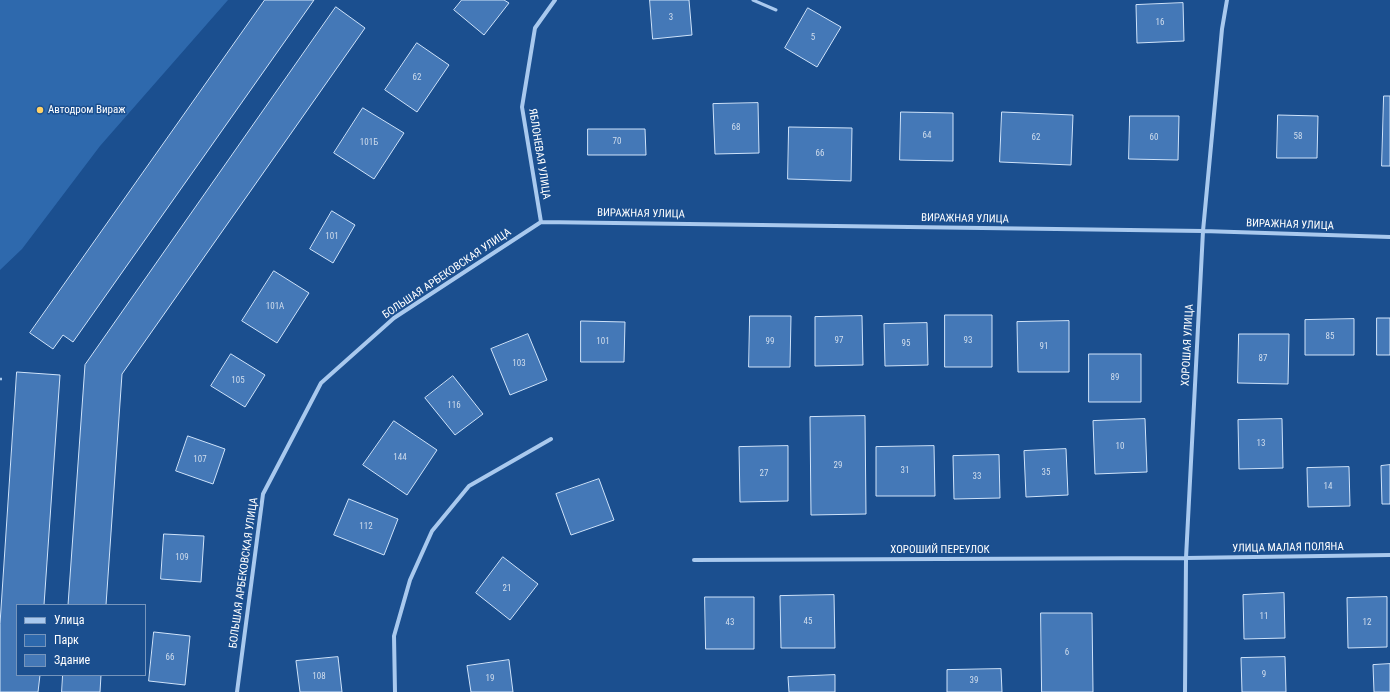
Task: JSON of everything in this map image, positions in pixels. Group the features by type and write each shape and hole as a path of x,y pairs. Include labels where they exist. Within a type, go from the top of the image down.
{"street":[{"name":"ЯБЛОНЕВАЯ УЛИЦА","path":"540,222 522,107 535,28 555,0"},
{"name":"ХОРОШАЯ УЛИЦА","path":"1185,692 1186,558 1203,231 1222,29 1227,0"},
{"name":"ВИРАЖНАЯ УЛИЦА","path":"540,222 1203,231 1390,237"},
{"name":"БОЛЬШАЯ АРБЕКОВСКАЯ УЛИЦА","path":"237,692 263,494 321,384 394,318 540,222"},
{"path":"396,692 394,636 410,580 432,531 469,486 551,439"},
{"name":"УЛИЦА МАЛАЯ ПОЛЯНА","path":"1186,558 1390,555"},
{"name":"ХОРОШИЙ ПЕРЕУЛОК","path":"694,560 1186,558"}],"lane":[{"path":"753,0 776,10"}],"path":[{"path":"0,379 4,380"}],"green space":[{"path":"0,0 228,0 100,146 22,249 0,270"}],"building":[{"path":"265,0 314,0 73,342 63,335 53,349 30,333"},
{"path":"462,0 504,0 509,3 484,35 454,10"},
{"path":"650,0 689,0 692,35 653,39"},
{"path":"1183,3 1184,41 1137,43 1136,5"},
{"path":"336,7 365,28 122,374 106,604 68,604 85,365"},
{"path":"808,8 841,27 817,67 785,48"},
{"path":"417,43 449,65 417,112 385,90"},
{"path":"1384,96 1390,96 1390,166 1382,166"},
{"path":"758,103 759,153 715,154 713,104"},
{"path":"363,108 404,133 374,179 334,153"},
{"path":"901,112 953,113 953,161 900,160"},
{"path":"1002,112 1073,115 1071,165 1000,162"},
{"path":"1278,115 1318,116 1317,158 1277,158"},
{"path":"1130,116 1179,116 1178,160 1129,159"},
{"path":"789,127 852,128 851,181 788,179"},
{"path":"588,129 645,129 646,155 588,155"},
{"path":"332,211 355,225 333,263 310,249"},
{"path":"274,271 309,293 277,343 242,321"},
{"path":"945,315 992,315 992,367 945,367"},
{"path":"750,316 791,316 790,367 749,367"},
{"path":"862,316 863,365 815,366 815,317"},
{"path":"1377,318 1390,318 1390,355 1377,355"},
{"path":"1354,319 1354,355 1305,355 1305,320"},
{"path":"581,321 625,322 624,362 581,362"},
{"path":"1069,321 1069,372 1018,372 1017,322"},
{"path":"927,323 928,365 885,366 884,324"},
{"path":"528,334 547,380 510,395 491,349"},
{"path":"1239,334 1289,334 1288,384 1238,383"},
{"path":"231,354 265,375 245,407 211,386"},
{"path":"1089,354 1141,354 1141,402 1089,402"},
{"path":"17,372 60,375 44,604 16,604 16,676 40,676 38,692 0,692 0,624"},
{"path":"453,376 483,414 455,435 425,398"},
{"path":"865,416 866,514 811,515 810,417"},
{"path":"1145,419 1147,472 1095,474 1093,421"},
{"path":"1282,419 1283,468 1239,469 1238,420"},
{"path":"394,421 437,450 407,495 363,465"},
{"path":"188,436 225,449 213,484 176,471"},
{"path":"788,446 788,501 740,502 739,447"},
{"path":"934,446 935,496 876,496 876,447"},
{"path":"1066,449 1068,495 1026,497 1024,451"},
{"path":"999,455 1000,498 954,499 953,456"},
{"path":"1390,465 1390,504 1382,504 1381,466"},
{"path":"1349,467 1350,506 1308,507 1307,468"},
{"path":"599,479 614,520 571,535 556,494"},
{"path":"349,499 398,519 384,555 334,535"},
{"path":"164,534 204,536 201,582 161,579"},
{"path":"503,557 538,584 510,620 476,593"},
{"path":"1284,593 1285,638 1244,639 1243,595"},
{"path":"834,595 835,648 781,648 780,596"},
{"path":"705,597 754,597 754,649 706,649"},
{"path":"1387,597 1387,647 1348,648 1347,598"},
{"path":"1041,613 1092,613 1093,692 1042,692"},
{"path":"154,632 190,636 185,685 149,681"},
{"path":"338,657 342,692 300,692 296,661"},
{"path":"1285,657 1286,692 1242,692 1241,658"},
{"path":"509,660 513,692 471,692 467,666"},
{"path":"1390,664 1390,692 1374,692 1373,665"},
{"path":"1001,669 1002,692 947,692 947,670"},
{"path":"835,675 835,692 789,692 788,677"},
{"path":"63,676 101,676 100,692 62,692"}],"place":[{"name":"Автодром Вираж","path":"40,110"}]}
